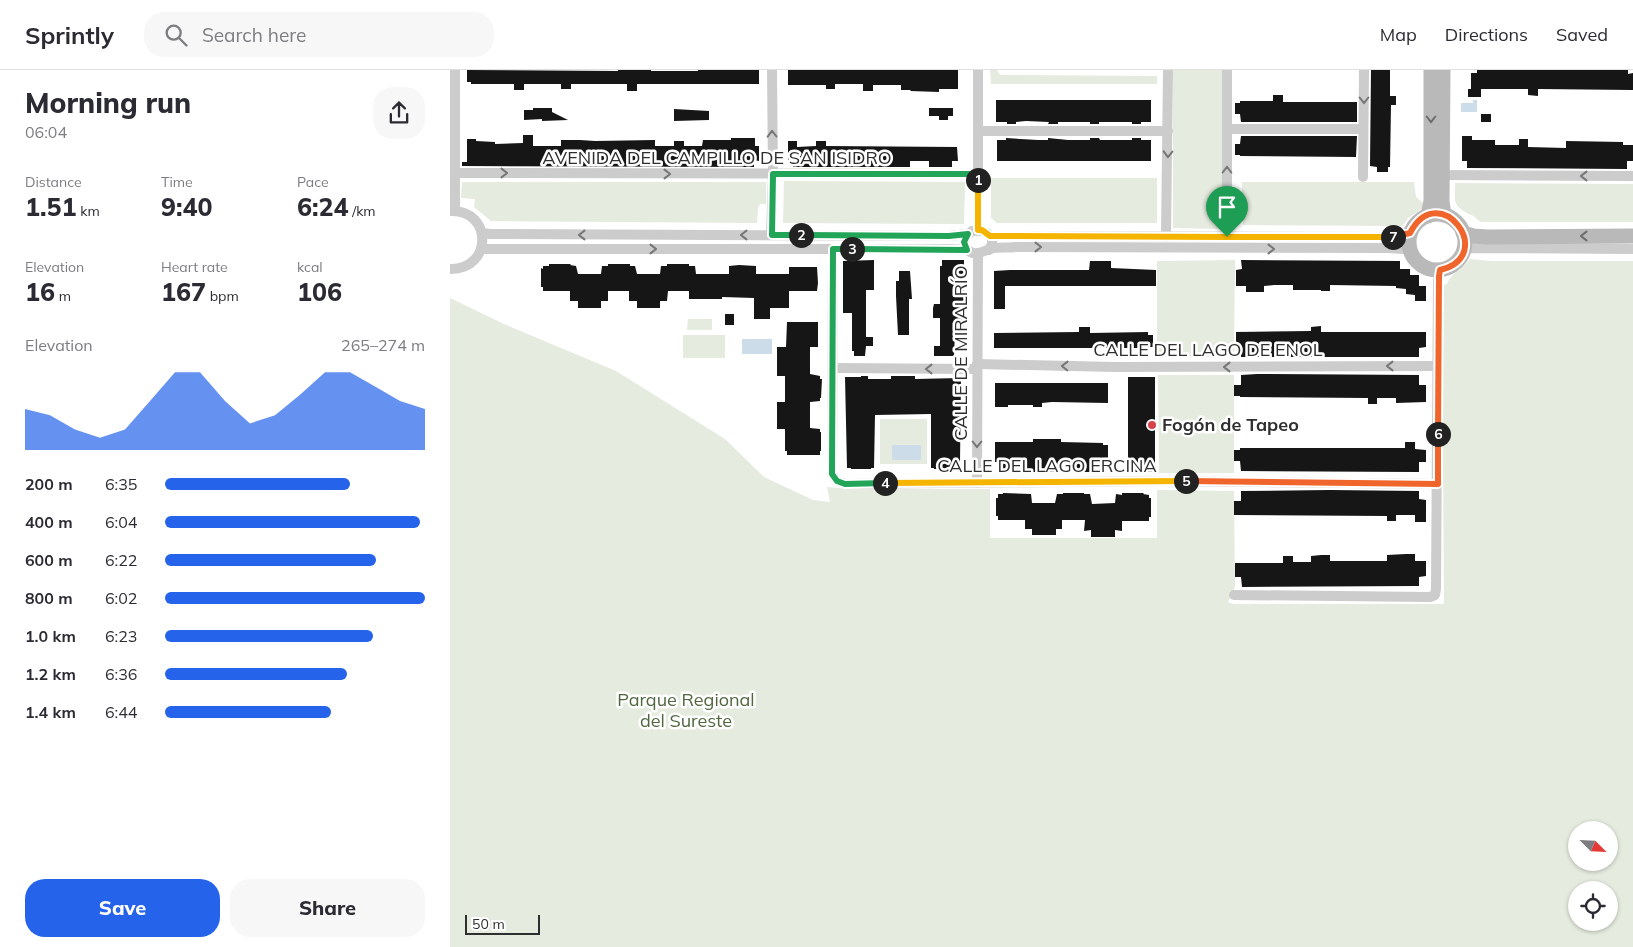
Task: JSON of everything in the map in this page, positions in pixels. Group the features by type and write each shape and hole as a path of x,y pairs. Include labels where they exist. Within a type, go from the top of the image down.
{"street":[{"path":"450,269 461,269 470,265 482,249 482,233 476,222 470,216 461,212 451,211 454,205 455,173 455,70"},
{"path":"772,70 772,235"},
{"path":"967,250 964,242 973,232 978,174 978,70"},
{"path":"1166,236 1168,70"},
{"path":"1227,70 1227,237"},
{"path":"1363,177 1364,70"},
{"path":"1428,216 1431,201 1431,70"},
{"path":"1443,70 1442,201 1444,215"},
{"path":"1226,129 1364,129"},
{"path":"978,131 1168,132"},
{"name":"AVENIDA DEL CAMPILLO DE SAN ISIDRO","path":"455,173 978,174"},
{"path":"1443,175 1633,176"},
{"path":"1436,214 1444,215 1452,218 1463,232 1465,239 1464,251 1452,266 1440,270 1432,270 1418,264 1413,258 1408,242 1410,233 1420,220 1436,214"},
{"path":"482,233 949,236 982,230 990,236 1388,237 1410,233"},
{"path":"1463,232 1473,236 1487,237 1633,236"},
{"path":"990,236 992,244 990,250"},
{"path":"482,249 967,250 983,253 990,250 1016,247 1388,248 1410,251"},
{"path":"1464,251 1472,248 1633,249"},
{"path":"833,249 833,368"},
{"name":"CALLE DE MIRALRÍO","path":"977,483 978,253"},
{"path":"1234,595 1435,595 1438,484 1438,281 1440,270"},
{"name":"CALLE DEL LAGO DE ENOL","path":"833,368 1438,366"},
{"name":"CALLE DEL LAGO ERCINA","path":"833,368 832,474 837,481 845,484 1170,481 1438,484"}],"green space":[{"path":"990,70 997,70 1000,75 1157,76 1157,84 991,84"},
{"path":"1173,70 1224,70 1223,229 1173,228"},
{"path":"991,178 1157,178 1157,223 997,223 991,218"},
{"path":"784,181 965,182 964,224 783,223"},
{"path":"462,182 766,182 766,204 760,204 758,208 757,223 491,221 474,207 475,199 461,198"},
{"path":"1242,182 1414,182 1416,197 1423,203 1423,208 1408,218 1403,226 1243,225"},
{"path":"1455,183 1633,184 1633,222 1481,222 1460,209 1456,203"},
{"name":"Parque Regional del Sureste","path":"1470,259 1491,261 1633,261 1633,947 450,947 450,298 504,324 616,371 725,439 764,477 813,500 830,502 827,487 850,489 990,489 990,538 1157,538 1157,490 1234,491 1235,587 1228,602 1233,604 1444,604 1442,305 1444,285"},
{"path":"1235,260 1234,357 1157,357 1157,261"},
{"path":"688,319 712,319 712,330 687,330"},
{"path":"683,335 725,335 725,358 683,358"},
{"path":"1158,375 1234,375 1234,473 1159,473"},
{"path":"880,419 927,419 927,464 880,464"}],"water":[{"path":"1473,100 1477,100 1477,112 1461,112 1461,103 1473,103"},
{"path":"742,339 772,339 772,354 742,354"},
{"path":"892,445 921,445 921,460 892,460"}],"building":[{"path":"467,70 759,70 759,84 637,84 637,91 627,91 627,84 571,84 571,89 561,89 561,84 524,84 524,90 514,90 514,84 471,84 471,82 467,82"},
{"path":"788,70 958,70 958,89 939,89 939,92 910,91 901,90 901,85 873,85 873,91 863,91 863,84 835,84 835,89 826,89 826,85 788,85"},
{"path":"1371,70 1390,70 1390,96 1396,96 1396,105 1391,105 1390,167 1388,167 1388,172 1377,172 1377,167 1370,166"},
{"path":"1477,70 1628,70 1628,74 1633,73 1633,90 1538,89 1538,96 1528,95 1528,89 1481,89 1481,97 1468,97 1468,89 1471,89 1471,73 1477,73"},
{"path":"1273,95 1283,95 1283,102 1357,102 1357,122 1241,122 1240,114 1235,114 1235,103 1240,103 1240,101 1273,101"},
{"path":"996,100 1151,100 1151,122 1132,124 1132,122 1099,122 1099,124 1090,124 1090,122 1058,122 1058,124 1048,124 1049,122 1026,121 1007,124 1007,122 996,122"},
{"path":"533,108 552,108 552,112 568,120 524,120 524,110 533,110"},
{"path":"929,108 953,108 953,116 948,116 948,120 939,120 939,116 929,116"},
{"path":"674,109 709,111 709,120 674,121"},
{"path":"1481,114 1491,114 1491,122 1481,122"},
{"path":"523,135 533,135 533,146 561,146 561,140 655,140 655,146 674,146 674,141 684,141 684,146 702,146 703,140 755,138 755,146 759,146 759,161 754,160 754,167 462,166 462,162 467,162 467,139 495,142 495,144 523,143"},
{"path":"1241,136 1357,136 1356,157 1235,155 1235,144 1240,144"},
{"path":"1462,136 1472,136 1472,140 1495,140 1495,145 1519,145 1519,139 1528,139 1528,147 1566,148 1566,141 1623,142 1623,145 1633,145 1633,161 1627,161 1627,169 1467,168 1467,161 1462,161"},
{"path":"1006,138 1132,140 1132,138 1141,138 1141,140 1151,140 1151,161 997,161 997,140 1006,140"},
{"path":"788,141 797,141 797,147 816,146 816,141 826,141 826,146 957,147 958,161 952,161 952,167 929,167 929,161 910,161 910,167 793,167 793,161 788,161"},
{"path":"874,260 874,290 866,290 866,337 873,337 873,346 866,346 865,356 854,356 854,351 852,351 852,313 843,313 843,261"},
{"path":"942,260 964,260 964,332 955,332 954,356 934,356 934,346 940,346 940,318 933,318 933,308 934,304 940,304 940,266 942,266"},
{"path":"1241,260 1400,261 1400,269 1410,269 1410,275 1419,275 1419,286 1426,286 1426,301 1415,301 1415,295 1406,294 1406,289 1396,288 1396,286 1330,285 1330,291 1321,291 1293,290 1293,285 1274,285 1264,286 1264,292 1246,292 1246,286 1236,286 1236,270 1242,269"},
{"path":"1090,261 1111,261 1111,268 1156,270 1156,286 1005,286 1005,309 994,309 994,271 1089,270"},
{"path":"549,264 571,264 576,266 578,274 601,274 602,266 608,266 608,264 630,264 630,266 635,266 637,274 660,274 661,266 667,266 667,264 689,264 689,266 695,266 696,274 729,274 729,266 739,265 756,266 756,274 789,274 789,267 817,267 818,283 817,291 789,291 789,308 770,308 770,319 754,319 754,298 689,299 689,291 668,291 667,301 660,301 660,308 637,308 637,301 629,301 629,291 608,291 608,301 601,301 601,308 578,308 578,301 570,301 570,291 543,291 543,287 541,287 541,268 549,266"},
{"path":"899,271 910,271 912,299 909,299 909,335 898,335 896,281 899,281"},
{"path":"725,314 734,314 734,325 725,325"},
{"path":"787,322 818,322 818,347 810,347 810,374 820,376 820,379 822,379 821,398 820,401 810,402 810,428 820,429 820,455 787,455 787,451 785,451 785,429 777,429 777,402 785,402 785,376 777,376 777,347 786,347"},
{"path":"1321,326 1321,332 1426,332 1426,347 1419,348 1419,357 1241,357 1241,348 1236,347 1236,332 1311,331 1311,327"},
{"path":"1079,327 1090,327 1090,333 1148,332 1148,335 1153,335 1153,347 994,348 994,333 1079,332"},
{"path":"1241,375 1419,375 1419,385 1426,385 1426,402 1396,403 1396,398 1377,398 1377,404 1368,404 1368,398 1234,396 1234,385 1241,385"},
{"path":"868,376 868,379 891,379 891,376 915,376 915,379 961,378 960,462 958,462 958,468 931,468 931,414 875,415 874,468 847,468 845,377"},
{"path":"1128,377 1155,377 1155,472 1128,472"},
{"path":"995,383 1108,383 1108,403 1052,402 1042,403 1042,407 1008,405 1008,407 995,407"},
{"path":"1033,439 1061,439 1061,442 1103,443 1103,445 1108,445 1108,462 1104,462 1104,472 1000,472 1000,462 995,462 995,442 1033,442"},
{"path":"1405,442 1415,442 1415,449 1426,450 1426,462 1419,462 1419,472 1241,471 1240,461 1234,461 1234,450 1240,450 1240,448 1405,448"},
{"path":"1241,491 1419,491 1419,499 1426,500 1426,522 1415,522 1415,515 1396,515 1396,521 1387,521 1387,516 1234,515 1234,501 1241,501"},
{"path":"1084,493 1090,494 1092,504 1115,503 1116,494 1144,493 1151,498 1151,517 1149,517 1149,521 1122,521 1122,531 1115,530 1115,537 1091,537 1091,530 1084,531 1085,520 1062,520 1062,529 1056,529 1056,535 1032,535 1032,529 1025,529 1025,520 998,520 998,516 996,516 996,498 998,498 998,494 1031,494 1032,503 1055,503 1057,494"},
{"path":"1415,554 1415,561 1426,561 1426,576 1419,577 1419,586 1242,587 1241,577 1235,577 1235,563 1283,563 1283,556 1293,556 1293,562 1311,562 1311,556 1321,555 1330,555 1330,561 1387,561 1387,555"}],"place":[{"name":"Fogón de Tapeo","path":"1152,425"}],"route":[{"path":"773,174 978,174 978,230 982,230 990,236 1227,237 1403,236 1410,233 1420,220 1436,214 1452,218 1459,225 1465,239 1464,251 1452,266 1440,270 1438,281 1438,484 1161,481 845,484 834,478 832,474 833,249 967,250 964,242 968,234 949,236 772,235 773,174"}]}
